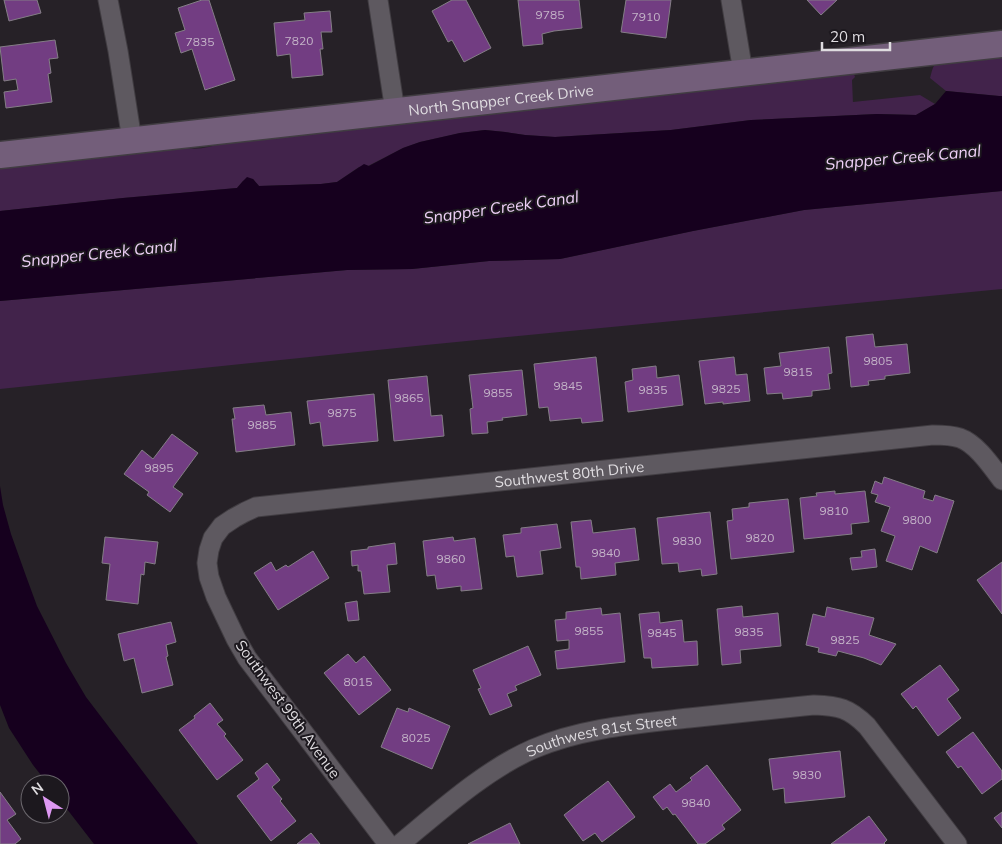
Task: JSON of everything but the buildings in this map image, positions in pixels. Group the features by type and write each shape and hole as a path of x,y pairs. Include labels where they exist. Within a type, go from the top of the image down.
{"street":[{"path":"108,0 132,140"},
{"path":"378,0 395,111"},
{"path":"732,0 743,72"},
{"name":"North Snapper Creek Drive","path":"0,155 1002,44"},
{"name":"Southwest 80th Drive","path":"207,563 213,538 222,526 245,512 256,508 916,436 947,435 963,439 983,456 1002,480"},
{"name":"Southwest 99th Avenue","path":"207,563 209,577 216,596 247,658 388,844"},
{"name":"Southwest 81st Street","path":"400,844 487,775 531,750 558,739 633,725 814,706 832,706 856,715 867,726 957,844"}],"shaded area":[{"path":"1002,56 1002,96 946,91 930,78 933,67 937,63"},
{"path":"854,74 855,77 852,80 853,102 920,95 935,104 916,115 877,114 751,120 671,130 555,137 485,130 460,133 420,142 403,148 368,166 359,167 337,182 259,186 253,179 243,181 237,188 0,211 0,166 183,147 203,148 222,143"},
{"path":"1002,191 1002,289 0,389 0,301 347,270 412,269 489,261 560,259 804,210"}],"water":[{"name":"Snapper Creek Canal","path":"946,91 1002,96 1002,191 804,210 560,259 489,261 412,269 347,270 0,301 0,211 237,188 247,177 253,179 259,186 337,182 364,164 369,166 403,148 420,142 460,133 485,130 555,137 671,130 751,120 877,114 916,115 935,104"},
{"path":"0,486 11,534 37,606 66,663 86,697 198,844 94,844 70,813 70,774 40,774 9,728 0,705"}]}
